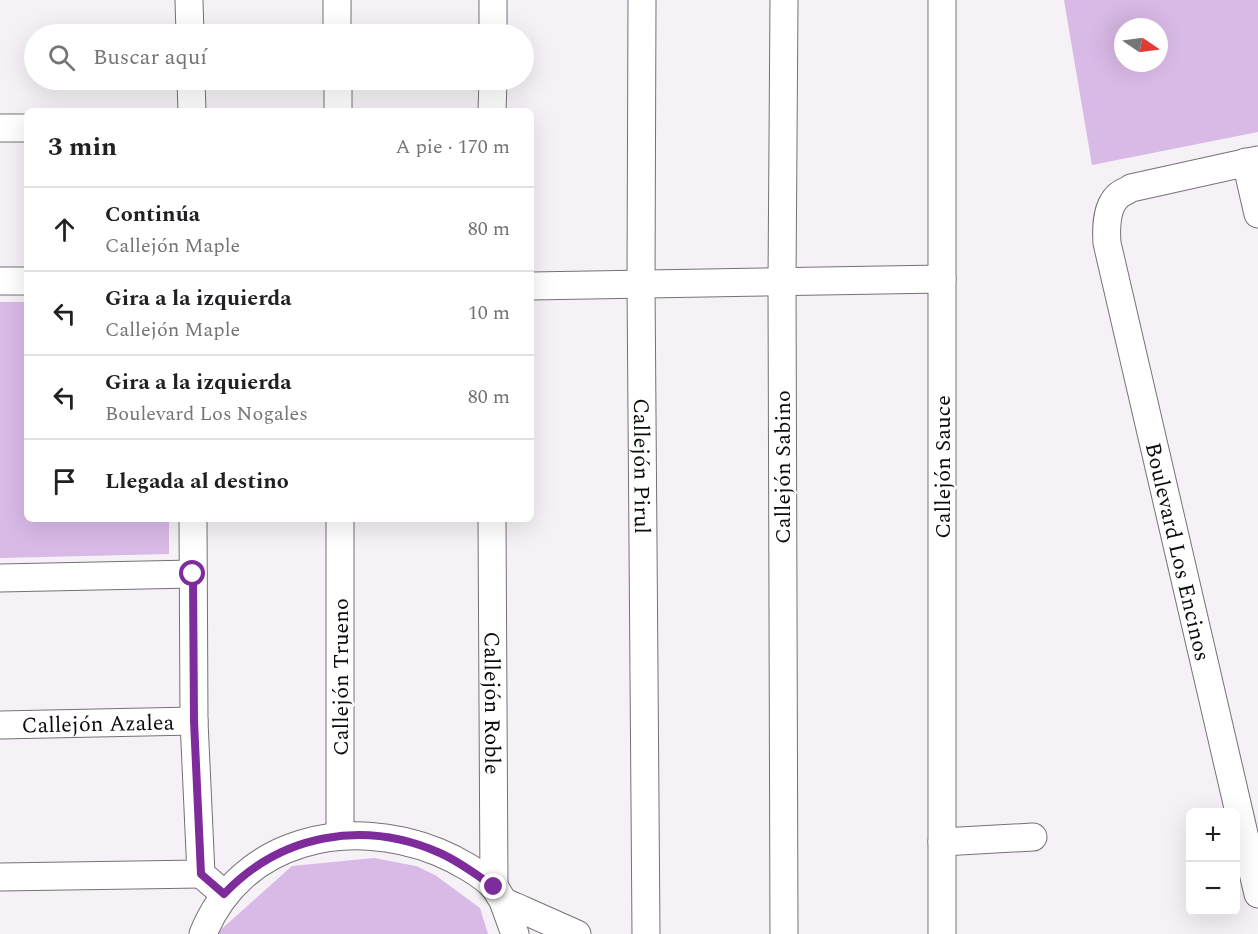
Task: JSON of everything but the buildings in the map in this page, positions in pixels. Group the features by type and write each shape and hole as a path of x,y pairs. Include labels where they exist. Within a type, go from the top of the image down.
{"street":[{"path":"189,0 190,24"},
{"path":"337,0 337,24"},
{"path":"493,0 493,24"},
{"name":"Callejón Pirul","path":"642,0 641,284 646,934"},
{"name":"Callejón Sabino","path":"784,0 782,282 784,934"},
{"name":"Callejón Sauce","path":"942,0 942,934"},
{"path":"191,90 192,108"},
{"path":"338,90 338,108"},
{"path":"492,108 493,90"},
{"path":"0,128 24,128"},
{"path":"1252,161 1258,214"},
{"name":"Boulevard Los Encinos","path":"1252,161 1131,189 1118,196 1110,208 1106,228 1107,243 1258,894"},
{"path":"534,286 942,279"},
{"path":"0,281 24,281"},
{"path":"193,522 194,721 201,874"},
{"name":"Callejón Trueno","path":"340,522 340,836"},
{"name":"Callejón Roble","path":"492,522 499,894"},
{"path":"0,578 193,574"},
{"name":"Callejón Azalea","path":"0,725 194,721"},
{"path":"202,934 224,894 251,869 275,855 311,841 340,836 374,836 405,841 438,852 464,865 499,894 577,934"},
{"path":"942,842 1033,837"},
{"path":"0,877 201,874 224,894"},
{"path":"499,894 515,934"}],"shaded area":[{"path":"1064,0 1258,0 1258,132 1092,165"},
{"path":"0,302 24,302 24,522 169,522 169,554 0,558"},
{"path":"374,858 416,866 435,875 480,908 488,934 216,934 292,866"}],"route":[{"path":"193,574 194,721 201,874 224,894 251,869 284,850 311,841 340,836 374,836 405,841 438,852 464,865 494,887"}]}
